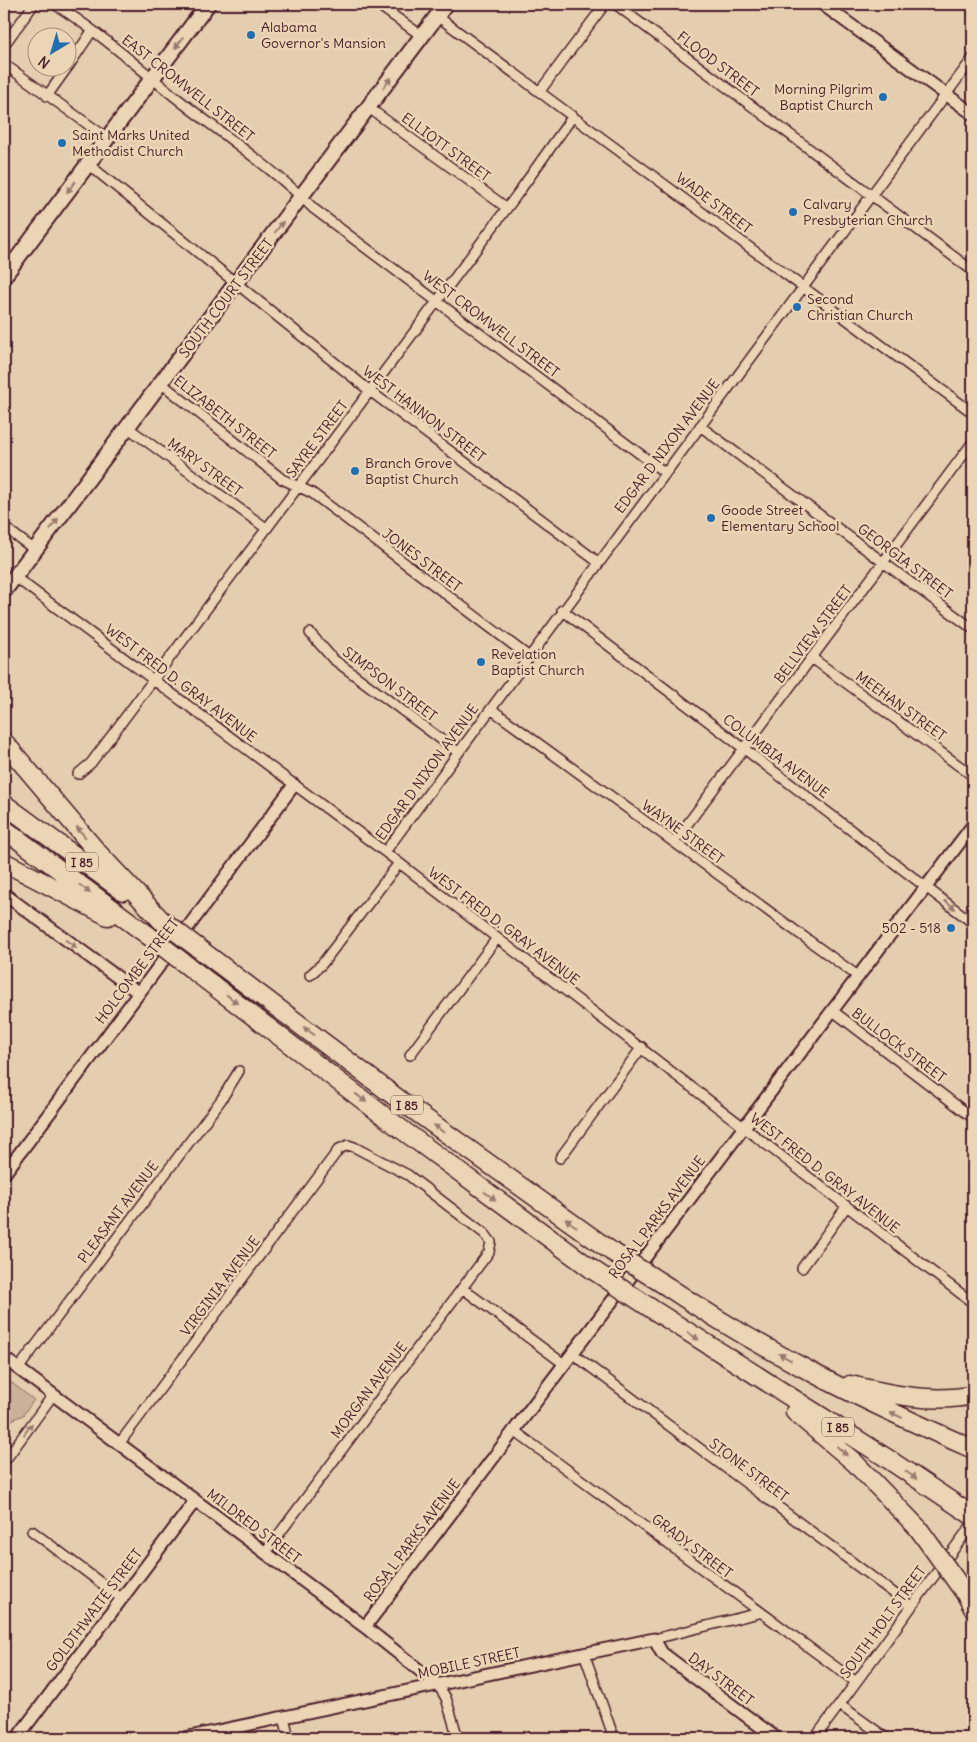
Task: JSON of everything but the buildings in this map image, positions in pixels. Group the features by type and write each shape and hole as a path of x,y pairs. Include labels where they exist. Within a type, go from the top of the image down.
{"highway":[{"path":"4,742 99,854 161,920"},
{"name":"I 85","path":"4,804 441,1130 611,1251 729,1326 827,1380 895,1415 973,1449"},
{"name":"I 85","path":"4,829 149,936 404,1132 593,1270 737,1364 886,1457 973,1516"},
{"path":"4,862 149,936"},
{"path":"737,1364 853,1460 918,1528 970,1602"},
{"path":"827,1380 903,1396 931,1398 973,1395"}],"main road":[{"path":"4,276 208,4"},
{"name":"SOUTH COURT STREET","path":"4,591 446,4"}],"street":[{"path":"4,44 34,4"},
{"name":"EAST CROMWELL STREET","path":"54,4 153,78 290,185 302,197"},
{"path":"377,4 422,36"},
{"path":"540,91 605,4"},
{"name":"FLOOD STREET","path":"615,4 973,271"},
{"path":"822,4 973,114"},
{"name":"WADE STREET","path":"437,16 973,414"},
{"path":"78,51 92,31"},
{"name":"EDGAR D NIXON AVENUE","path":"385,852 664,472 973,58"},
{"path":"4,64 107,138"},
{"path":"47,96 59,78"},
{"name":"ELLIOTT STREET","path":"369,108 507,208"},
{"name":"SAYRE STREET","path":"78,774 91,763 507,208 573,116"},
{"name":"WEST HANNON STREET","path":"88,164 370,391 598,562"},
{"name":"WEST CROMWELL STREET","path":"302,197 314,209 664,472"},
{"name":"ELIZABETH STREET","path":"161,383 282,479 298,486"},
{"name":"GEORGIA STREET","path":"700,426 973,629"},
{"name":"MARY STREET","path":"127,427 266,528"},
{"name":"BELLVIEW STREET","path":"674,842 973,442"},
{"name":"JONES STREET","path":"298,486 312,493 528,656"},
{"path":"4,527 35,550"},
{"name":"WEST FRED D. GRAY AVENUE","path":"14,577 385,852 642,1047 846,1207 972,1299"},
{"name":"COLUMBIA AVENUE","path":"562,610 973,923"},
{"name":"SIMPSON STREET","path":"310,633 333,659 458,752"},
{"name":"MEEHAN STREET","path":"812,658 973,776"},
{"name":"WAYNE STREET","path":"490,709 859,976"},
{"name":"HOLCOMBE STREET","path":"4,1174 294,785"},
{"name":"ROSA L PARKS AVENUE","path":"365,1627 973,826"},
{"path":"310,975 322,964 399,864"},
{"path":"4,894 139,993"},
{"path":"410,1055 497,938"},
{"name":"BULLOCK STREET","path":"833,1011 973,1118"},
{"path":"560,1158 642,1047"},
{"name":"PLEASANT AVENUE","path":"18,1369 221,1100 239,1071"},
{"name":"MORGAN AVENUE","path":"264,1553 489,1252 491,1242 486,1234 408,1175 354,1147 344,1146"},
{"name":"VIRGINIA AVENUE","path":"119,1444 344,1146"},
{"path":"802,1268 846,1207"},
{"path":"462,1288 564,1364"},
{"name":"STONE STREET","path":"573,1354 911,1606"},
{"name":"MILDRED STREET","path":"4,1358 365,1627 438,1685 446,1698 458,1738"},
{"path":"4,1462 53,1395"},
{"name":"GRADY STREET","path":"513,1430 759,1613 856,1682"},
{"name":"GOLDTHWAITE STREET","path":"17,1738 195,1501"},
{"name":"SOUTH HOLT STREET","path":"815,1738 973,1523"},
{"path":"32,1531 121,1598"},
{"name":"MOBILE STREET","path":"185,1738 654,1639 759,1613"},
{"name":"DAY STREET","path":"654,1639 662,1654 776,1738"},
{"path":"584,1654 614,1738"},
{"path":"840,1705 886,1738"},
{"path":"284,1718 289,1738"}],"shaded area":[{"path":"4,1377 34,1400 23,1415 7,1422 11,1432 4,1435"}],"place":[{"name":"Alabama Governor's Mansion","path":"251,35"},
{"name":"Morning Pilgrim Baptist Church","path":"883,97"},
{"name":"Saint Marks United Methodist Church","path":"62,143"},
{"name":"Calvary Presbyterian Church","path":"793,212"},
{"name":"Second Christian Church","path":"797,307"},
{"name":"Branch Grove Baptist Church","path":"355,471"},
{"name":"Goode Street Elementary School","path":"711,518"},
{"name":"Revelation Baptist Church","path":"481,662"},
{"name":"502 - 518","path":"951,928"}]}
